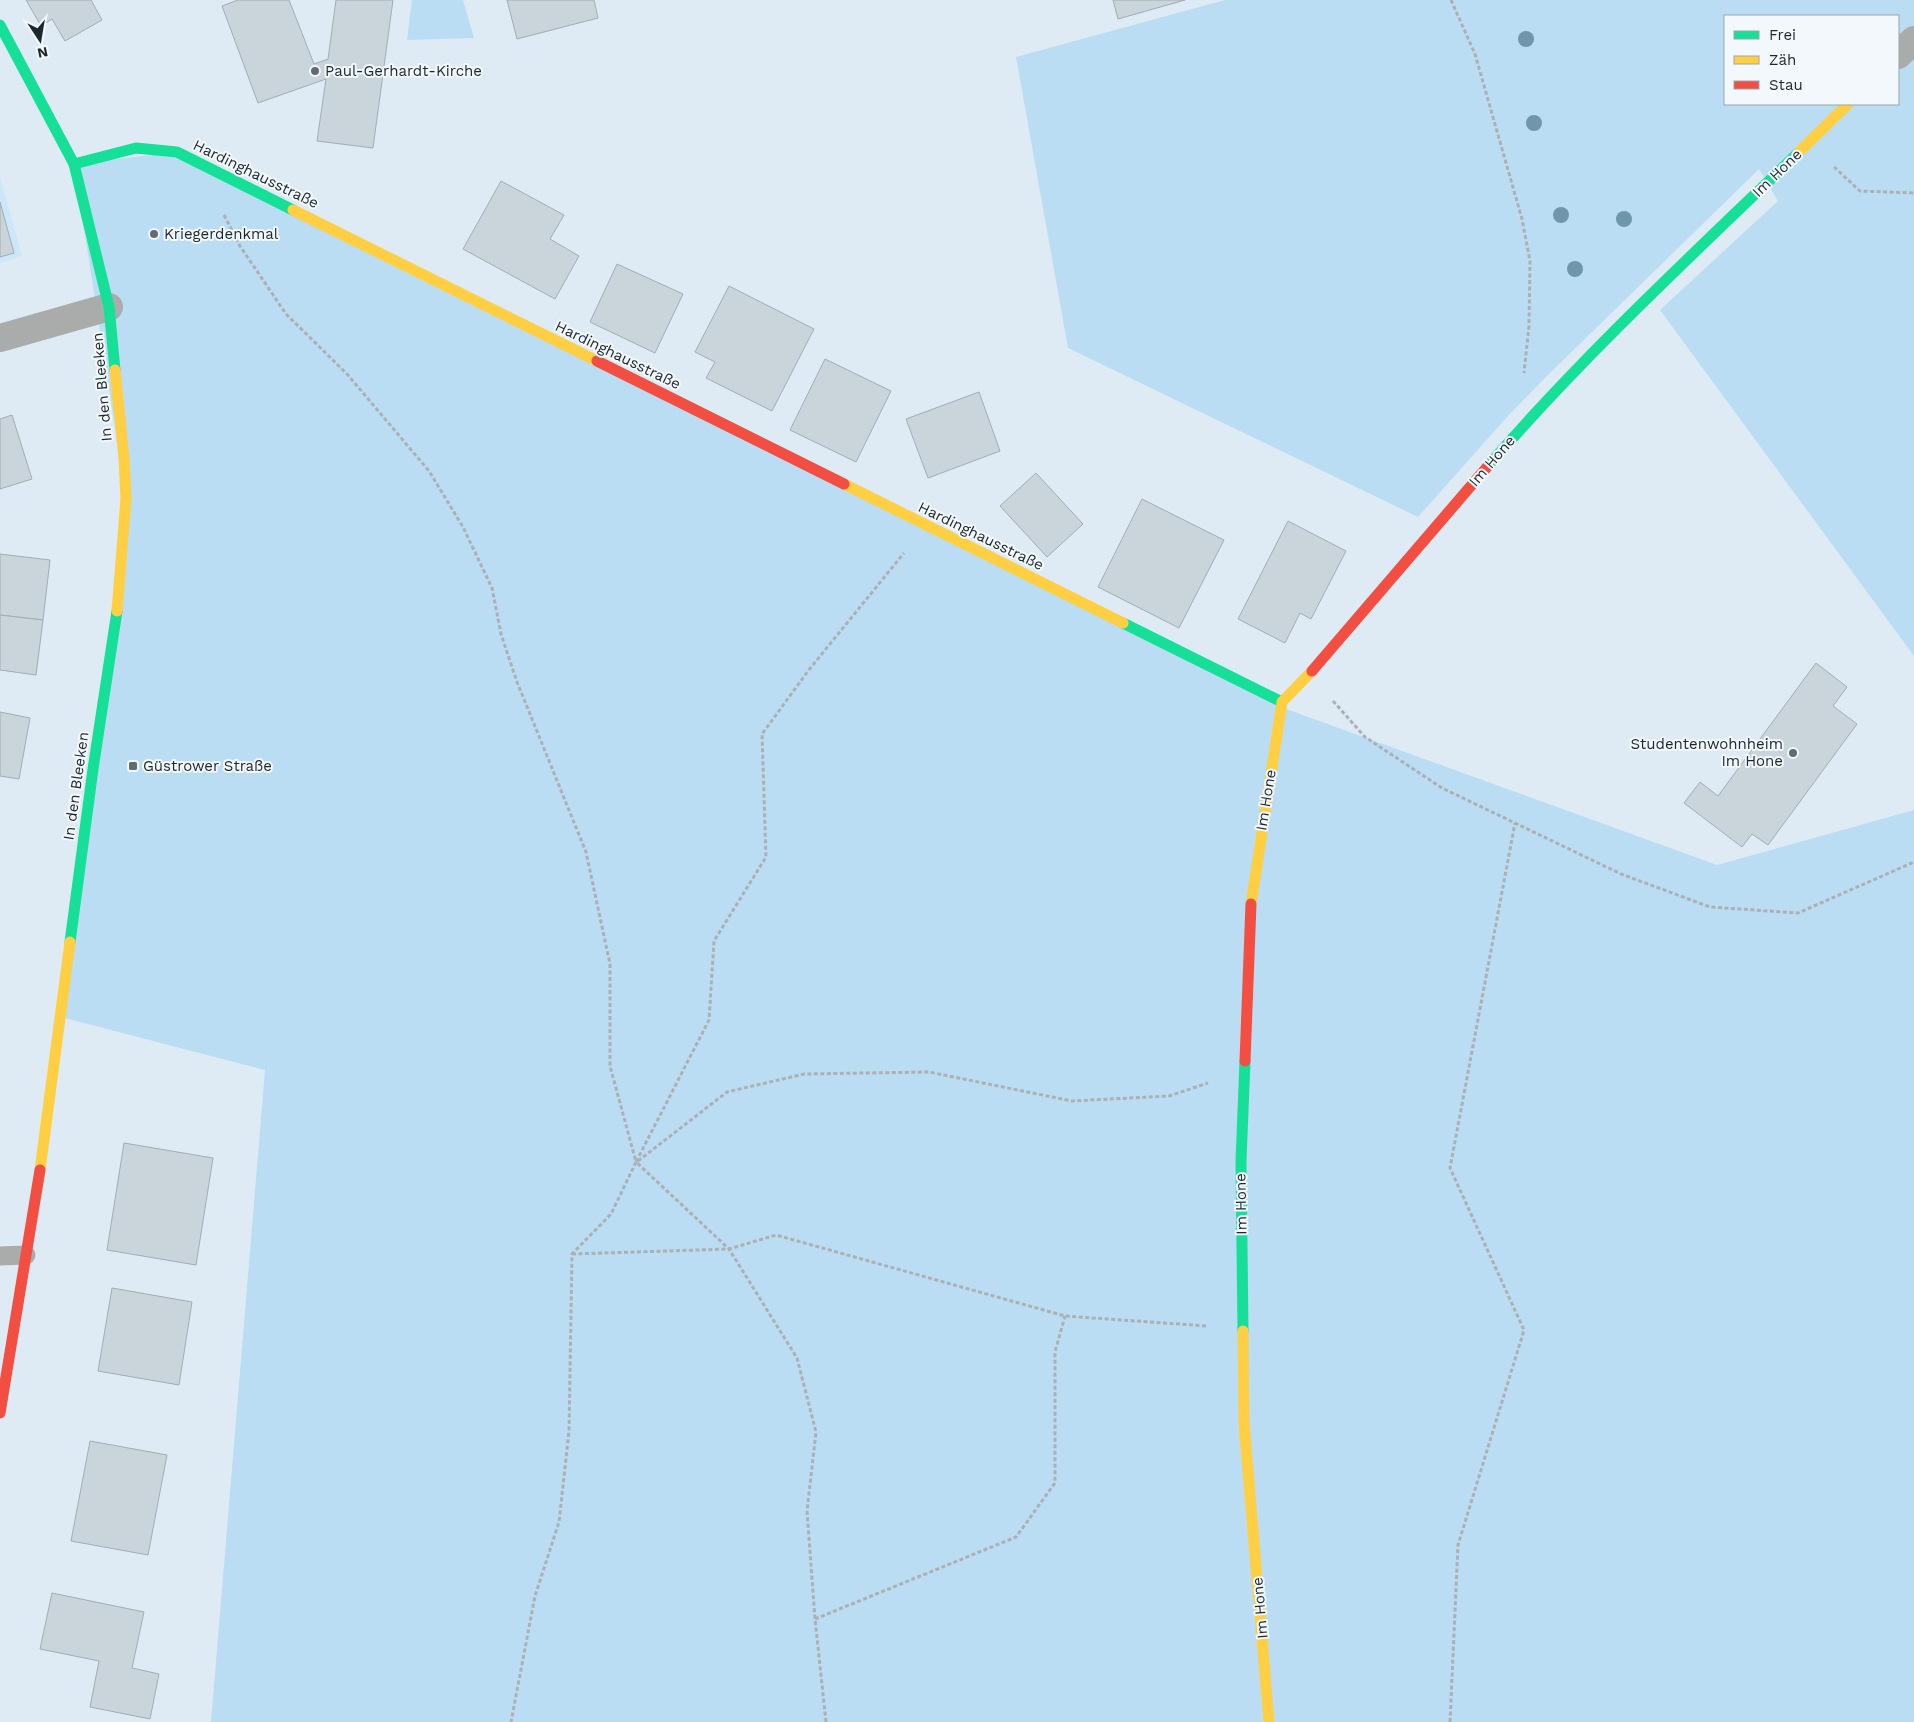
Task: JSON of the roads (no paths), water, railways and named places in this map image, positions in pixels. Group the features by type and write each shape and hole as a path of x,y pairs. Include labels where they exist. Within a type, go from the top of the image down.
{"street":[{"path":"0,24 74,164"},
{"path":"1899,54 1914,40"},
{"name":"Im Hone","path":"1269,1722 1244,1423 1241,1161 1252,894 1282,702 1309,675 1524,424 1599,345 1847,105"},
{"name":"Hardinghausstraße","path":"74,164 136,148 177,152 1282,702"},
{"name":"In den Bleeken","path":"0,1413 42,1159 92,769 119,600 126,499 124,458 109,307 74,164"},
{"path":"0,338 109,307"}],"lane":[{"path":"0,1256 26,1255"}],"place":[{"name":"Paul-Gerhardt-Kirche","path":"315,71"},
{"name":"Kriegerdenkmal","path":"154,234"},
{"name":"Studentenwohnheim Im Hone","path":"1793,753"},
{"name":"Güstrower Straße","path":"133,766"}]}
